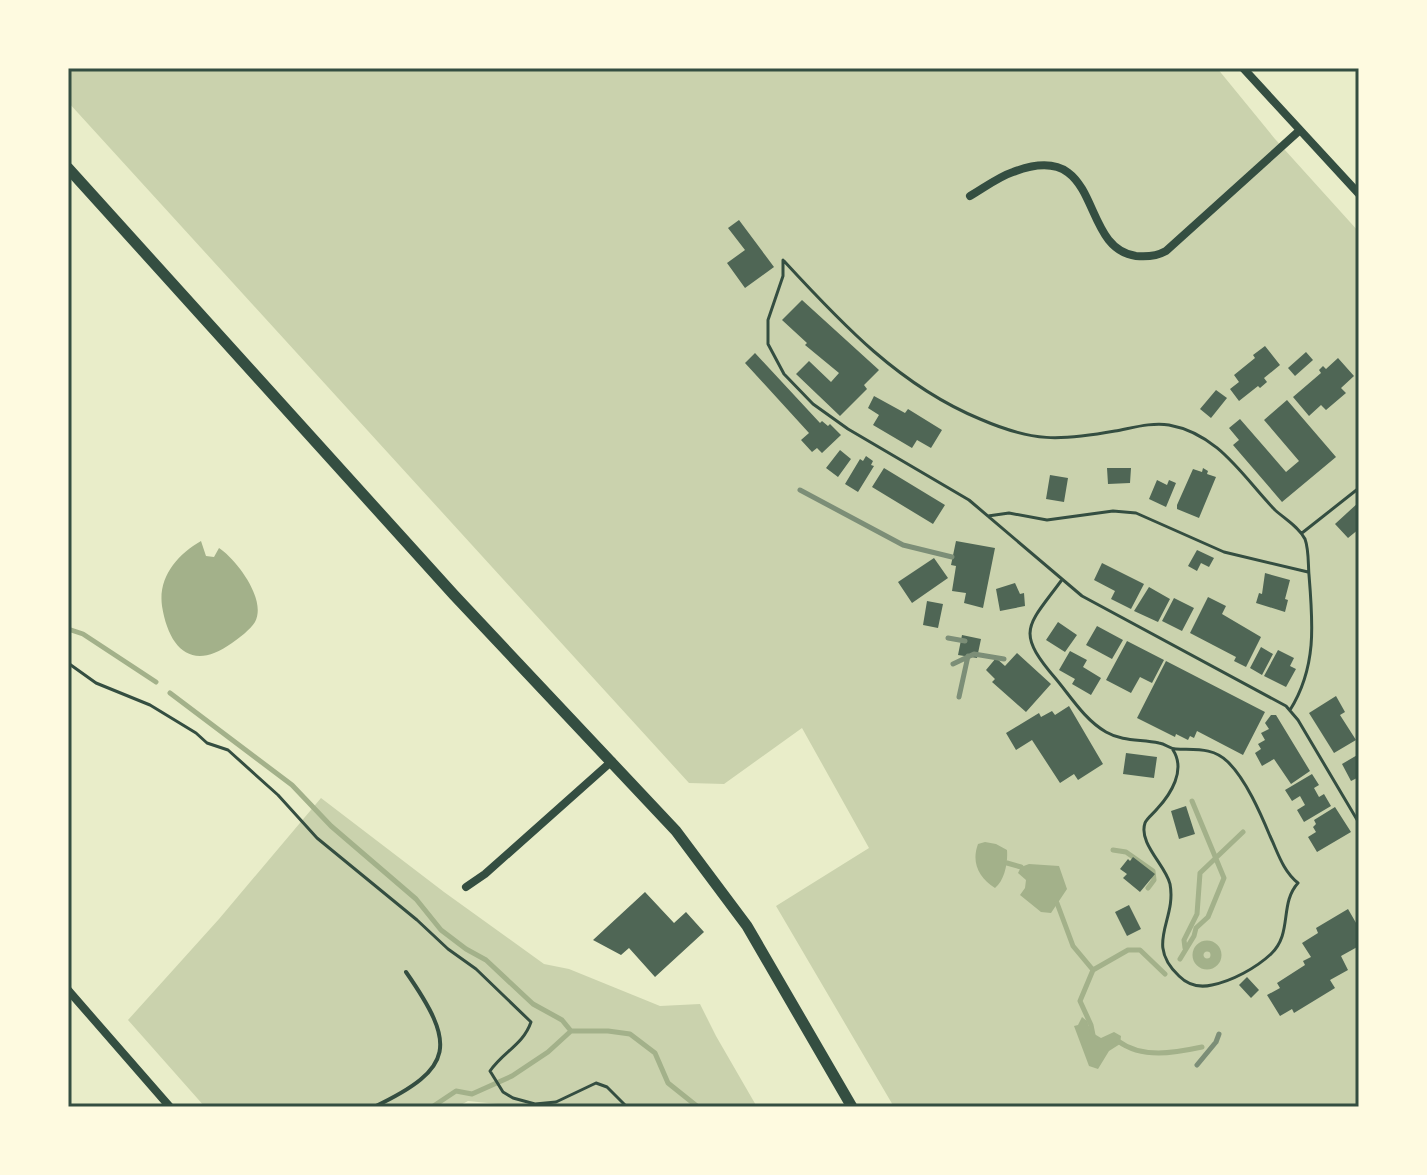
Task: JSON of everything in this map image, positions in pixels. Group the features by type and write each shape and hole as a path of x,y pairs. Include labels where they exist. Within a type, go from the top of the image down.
{"main road":[{"path":"68,168 454,595 676,831 747,926 852,1107"}],"street":[{"path":"1243,68 1359,194"},
{"path":"970,196 1012,172 1038,166 1059,168 1075,178 1083,188 1109,241 1128,254 1155,255 1170,247 1300,130"},
{"path":"466,887 485,874 612,761"},
{"path":"68,990 170,1107"}],"lane":[{"path":"374,1107 422,1081 439,1056 440,1036 434,1014 406,972"}],"path":[{"path":"1290,710 1304,683 1311,654 1313,620 1307,547 1301,533 1266,501 1224,452 1175,426 1157,424 1085,436 1044,439 997,426 955,408 882,360 840,321 783,260 783,276 771,308 767,335 770,353 784,374 825,414 952,488 1061,581 1116,616 1262,692 1290,710 1359,823"},
{"path":"1301,533 1359,488"},
{"path":"988,516 1009,513 1047,520 1113,511 1136,513 1224,552 1308,572"},
{"path":"1061,581 1030,628 1029,640 1035,653 1085,715 1103,731 1121,738 1163,743 1178,758 1176,778 1144,828 1170,883 1162,938 1168,965 1182,979 1201,986 1220,984 1264,960 1283,938 1287,900 1298,883 1285,869 1262,819 1228,762 1206,750 1173,750"},
{"path":"68,663 96,683 150,705 207,743 228,750 352,869 476,969 531,1022 525,1037 490,1071 498,1087 513,1098 549,1104 596,1083 607,1087 627,1107"}],"shaded area":[{"path":"68,68 1217,68 1275,139 1359,232 1359,1107 894,1107 776,906 869,848 802,728 724,784 689,783 68,102"},
{"path":"201,541 206,556 214,557 219,548 234,562 254,592 258,613 253,625 244,634 218,652 205,656 185,652 177,644 170,634 162,606 166,576 184,553"},
{"path":"321,798 544,964 569,969 660,1006 700,1004 757,1107 527,1107 468,1101 457,1107 205,1107 128,1020 219,919"},
{"path":"985,842 1007,850 1005,870 995,888 981,875 976,864 978,844"},
{"path":"1029,864 1059,866 1067,889 1051,913 1041,912 1020,895 1026,880 1018,873 1021,867"},
{"path":"1082,1017 1091,1032 1101,1038 1114,1032 1121,1036 1120,1044 1109,1051 1098,1069 1089,1066 1074,1026"}],"building":[{"path":"739,220 774,267 745,288 727,263 745,250 728,228"},
{"path":"802,300 879,370 864,385 867,389 840,416 796,374 809,361 831,382 839,373 805,345 807,343 782,320"},
{"path":"1265,346 1280,365 1264,378 1267,382 1239,401 1230,389 1239,382 1234,375"},
{"path":"1306,352 1313,360 1295,376 1288,368"},
{"path":"755,353 820,423 830,424 841,435 822,453 817,448 812,452 801,440 809,433 745,363"},
{"path":"1338,358 1354,376 1341,388 1346,393 1326,410 1321,405 1309,416 1293,397 1321,373 1319,370 1323,366 1326,369"},
{"path":"1216,390 1227,398 1211,418 1200,409"},
{"path":"874,396 905,413 908,409 942,430 931,448 917,440 912,448 873,425 879,415 868,408"},
{"path":"1287,400 1336,457 1282,502 1233,445 1239,440 1229,428 1240,419 1286,472 1299,461 1264,420"},
{"path":"840,450 851,459 838,477 826,468"},
{"path":"866,456 874,466 858,492 845,484 860,459 863,461"},
{"path":"884,468 945,505 933,524 872,487"},
{"path":"1107,468 1131,468 1130,483 1108,484"},
{"path":"1203,468 1208,471 1207,474 1216,477 1199,518 1177,509 1177,505 1193,469 1202,472"},
{"path":"1050,475 1068,478 1064,502 1046,499"},
{"path":"1157,480 1167,485 1169,480 1176,483 1166,507 1149,499"},
{"path":"1359,502 1359,529 1348,538 1335,524"},
{"path":"956,541 995,548 983,608 964,603 966,593 952,591 956,566 951,565"},
{"path":"1197,550 1214,558 1209,567 1201,563 1197,571 1188,566"},
{"path":"934,558 948,578 912,603 898,582"},
{"path":"1102,563 1144,584 1131,609 1111,599 1115,591 1094,580"},
{"path":"1265,573 1290,580 1285,612 1256,603 1259,593 1262,594"},
{"path":"1015,583 1020,594 1024,593 1025,606 1000,611 996,589"},
{"path":"1149,587 1170,599 1158,622 1134,611"},
{"path":"1208,597 1226,606 1222,614 1261,637 1246,667 1234,661 1236,657 1190,633"},
{"path":"1174,598 1194,608 1182,631 1162,621"},
{"path":"927,601 943,604 938,628 923,625"},
{"path":"1058,622 1077,635 1065,652 1046,640"},
{"path":"1097,626 1123,640 1112,659 1086,645"},
{"path":"962,635 981,639 977,658 958,655"},
{"path":"1127,641 1164,660 1152,683 1140,677 1131,693 1106,680"},
{"path":"1261,647 1273,654 1262,675 1250,668"},
{"path":"1278,650 1294,658 1290,666 1296,669 1286,687 1264,676"},
{"path":"1070,651 1087,660 1083,667 1101,678 1091,695 1072,684 1075,679 1059,670"},
{"path":"1017,653 1051,684 1026,712 992,682 995,679 986,670 996,658 1005,666"},
{"path":"1166,661 1265,712 1243,755 1197,731 1194,738 1190,736 1188,740 1137,718"},
{"path":"1336,696 1345,712 1340,715 1356,740 1334,753 1309,713"},
{"path":"1069,706 1103,764 1078,780 1074,774 1060,783 1032,740 1016,750 1006,733 1039,713 1041,717 1052,711 1055,715"},
{"path":"1271,715 1276,715 1310,771 1291,784 1274,759 1262,766 1255,753 1261,749 1258,744 1265,740 1261,733 1269,729 1265,723"},
{"path":"1126,753 1157,757 1154,778 1123,774"},
{"path":"1359,754 1359,777 1351,781 1342,764"},
{"path":"1312,774 1319,785 1314,788 1319,797 1324,794 1331,806 1304,822 1297,810 1305,805 1300,796 1292,801 1285,790"},
{"path":"1186,806 1195,834 1179,839 1171,811"},
{"path":"1335,807 1351,832 1317,852 1308,837 1316,832 1314,820"},
{"path":"1133,857 1155,874 1140,892 1123,878 1127,874 1120,869"},
{"path":"645,892 674,923 686,912 704,932 655,977 629,948 621,955 593,940"},
{"path":"1129,905 1141,929 1127,936 1115,912"},
{"path":"1348,909 1359,928 1359,946 1341,956 1348,970 1330,980 1335,988 1294,1013 1292,1009 1280,1016 1267,995 1280,988 1277,983 1305,965 1303,961 1311,957 1302,943 1318,933 1316,928"},
{"path":"1247,977 1259,990 1251,998 1239,985"}],"waterway":[{"path":"68,629 83,634 156,682"},
{"path":"170,693 292,785 331,826 416,899 441,930 486,960 533,1004 562,1020 571,1031 630,1034 655,1053 668,1083 698,1107"},
{"path":"1180,959 1196,928 1208,917 1224,878 1192,801"},
{"path":"1185,948 1184,940 1197,914 1200,873 1243,832"},
{"path":"1113,850 1126,852 1153,871 1154,880 1148,888"},
{"path":"1007,863 1021,867"},
{"path":"1057,903 1073,946 1093,970 1128,950 1140,950 1165,974"},
{"path":"1207,949 1213,955 1207,961 1201,955 1207,949"},
{"path":"1093,970 1080,1001 1093,1035"},
{"path":"432,1107 456,1091 472,1094 512,1076 548,1052 571,1031"},
{"path":"1118,1041 1127,1047 1148,1052 1202,1047"}],"railway":[{"path":"800,490 903,545 952,557"},
{"path":"948,638 965,641"},
{"path":"953,664 974,654 1004,659"},
{"path":"959,697 968,656"},
{"path":"1197,1065 1219,1034"}]}
